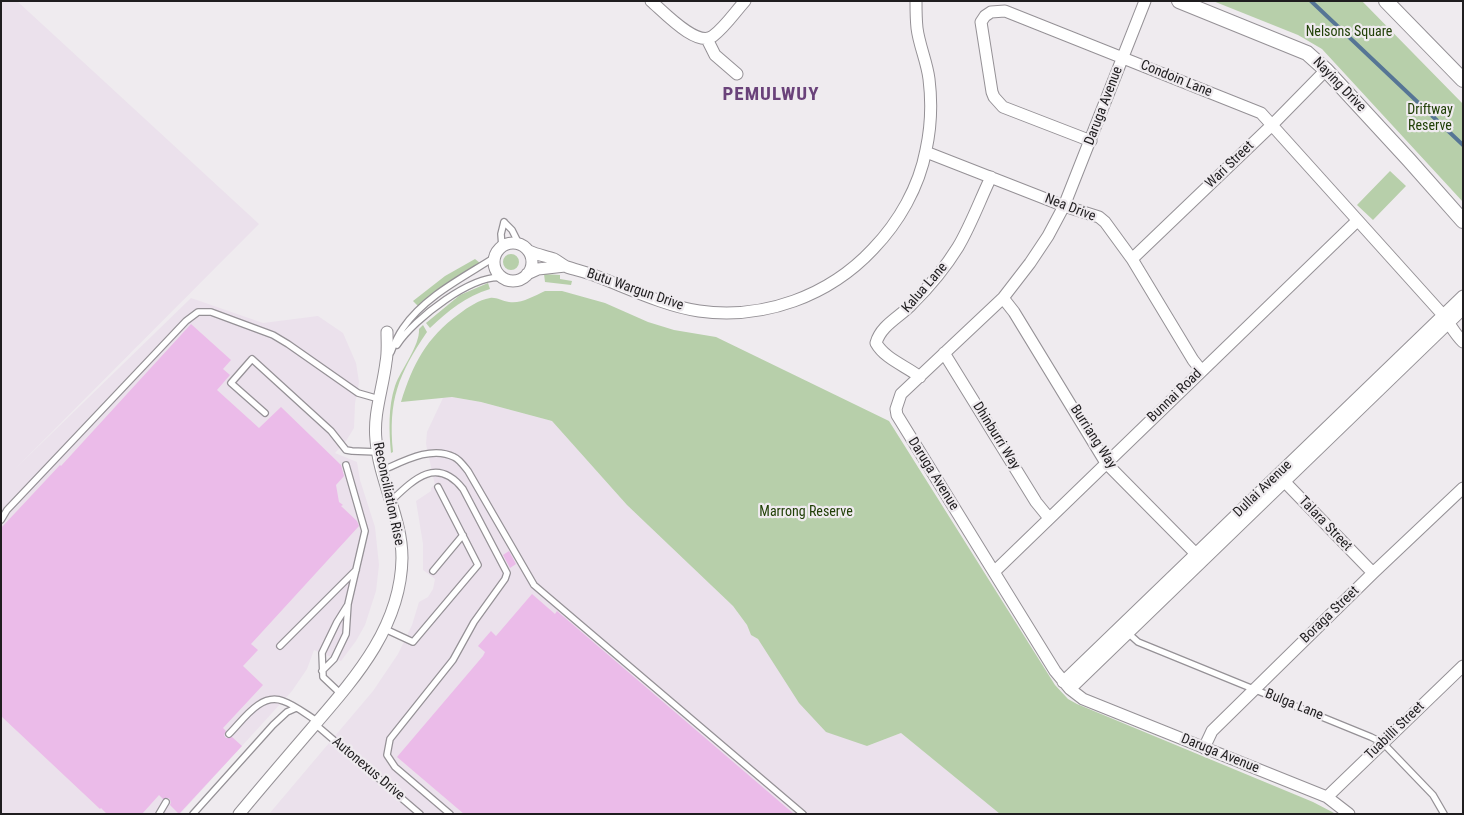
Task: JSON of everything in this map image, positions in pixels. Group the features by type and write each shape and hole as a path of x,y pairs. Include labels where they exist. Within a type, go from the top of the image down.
{"street":[{"path":"651,1 696,37 707,39 713,36 746,1"},
{"name":"Butu Wargun Drive","path":"502,247 513,243 554,259 564,266 592,274 651,298 698,311 726,313 766,309 794,302 818,292 862,262 888,233 906,206 926,152 931,114 929,79 917,29 916,1"},
{"name":"Daruga Avenue","path":"1145,1 1064,206 1034,256 1003,298 901,394 896,409 897,415 1055,671 1067,686 1083,699 1327,797 1349,814"},
{"name":"Naying Drive","path":"1179,1 1287,43 1307,53 1326,70 1463,221"},
{"path":"1386,1 1463,80"},
{"name":"Condoin Lane","path":"1091,141 1003,107 998,103 992,92 981,22 985,16 991,12 1005,11 1261,112 1446,319 1452,330 1463,342"},
{"path":"707,39 715,55 737,74"},
{"name":"Wari Street","path":"1132,259 1272,125 1326,70"},
{"name":"Nea Drive","path":"926,152 1064,206 1098,217 1105,222 1132,259 1193,360 1201,370"},
{"name":"Kalua Lane","path":"920,377 910,368 884,354 876,343 878,336 882,330 906,311 944,268 972,220 991,176"},
{"name":"Bunnai Road","path":"994,572 1357,221"},
{"path":"502,247 495,257 496,269 504,278"},
{"path":"524,247 532,263 527,274"},
{"name":"Butu Wargun Drive","path":"504,278 516,280 538,269 564,266"},
{"name":"Dullai Avenue","path":"1067,686 1446,319 1463,296"},
{"name":"Burriang Way","path":"1003,298 1019,320 1106,462 1199,557"},
{"name":"Dullai Avenue","path":"1446,319 1463,309"},
{"name":"Reconciliation Rise","path":"238,814 341,694 364,664 380,639 393,610 400,580 402,558 399,533 381,471 375,439 376,414 387,361 387,332"},
{"name":"Dhinburri Way","path":"944,353 1036,502 1049,518"},
{"name":"Talara Street","path":"1281,479 1373,573"},
{"name":"Boraga Street","path":"1204,748 1212,731 1373,573 1463,488"},
{"name":"Tuabilli Street","path":"1327,797 1463,666"}],"lane":[{"path":"502,247 501,234 504,222 524,247"},
{"path":"387,361 404,327 419,310 436,295 495,257"},
{"path":"387,361 401,338 440,304 470,285 495,277 504,278"},
{"path":"1,520 7,510 186,321 198,312 211,312 273,335 358,393 379,399"},
{"path":"265,413 231,383 252,359 331,431 346,450 352,452 377,452"},
{"path":"381,471 428,453 442,452 456,457 468,471 534,585 803,814"},
{"path":"322,671 334,659 346,634 348,604 365,531 346,465"},
{"path":"390,502 414,479 432,472 444,473 455,478 463,489 507,573 505,579 474,622 453,660 390,739 388,755 395,767 450,814"},
{"path":"385,629 414,642 478,565 438,487"},
{"path":"433,570 463,535"},
{"path":"280,646 356,570"},
{"path":"341,694 323,677 322,653 348,604"},
{"name":"Bulga Lane","path":"1125,630 1138,642 1370,736 1383,744 1433,794 1444,814"},
{"name":"Autonexus Drive","path":"229,734 260,703 274,698 284,701 316,723 420,814"},
{"path":"193,814 273,725 287,712 296,708"},
{"path":"159,814 166,802"}],"shaded area":[{"path":"1,1 17,1 259,224 16,468 191,298 263,323 318,316 343,333 356,363 359,382 355,403 354,428 335,453 357,462 360,480 375,527 379,565 376,591 365,625 341,661 314,650 307,669 292,691 180,814 1,814"},
{"path":"452,397 481,402 552,421 627,505 733,606 747,625 751,635 758,639 867,746 901,733 1000,814 269,814 373,691 398,654 412,625 419,602 428,597 433,589 435,579 423,570 423,544 416,501 431,491 431,488 435,485 426,444 427,432 443,398"}],"green space":[{"path":"1213,1 1362,1 1463,104 1463,202 1322,49 1298,35"},
{"path":"1390,171 1406,186 1373,220 1357,205"},
{"path":"511,254 517,256 519,262 517,268 511,270 505,268 503,262 505,256"},
{"path":"475,259 480,263 440,288 418,306 413,301 445,276"},
{"path":"544,274 560,275 560,279 572,281 571,285 545,282"},
{"path":"488,283 490,289 458,305 430,328 426,323 460,295"},
{"name":"Marrong Reserve","path":"545,291 562,291 605,303 648,322 674,330 716,337 889,421 1055,685 1068,699 1313,802 1336,814 1000,814 901,733 867,746 826,732 799,703 758,639 751,635 747,625 733,606 627,505 552,421 481,402 452,397 401,402 410,376 429,342 459,314 486,299 492,298 518,302"},
{"path":"423,325 427,332 402,375 397,389 392,417 393,452 391,453 391,402 395,386 417,343 419,329"}],"building":[{"path":"191,324 231,360 223,369 230,375 217,390 259,428 281,407 341,465 344,476 336,485 339,502 357,521 359,526 251,644 258,650 243,666 263,685 223,728 226,731 224,735 226,738 232,737 242,746 179,814 170,805 169,798 163,799 159,795 142,814 107,814 1,716 1,528 61,466"},
{"path":"509,551 516,564 510,568 503,555"},
{"path":"532,594 555,614 557,611 794,814 464,814 397,757 483,656 485,652 478,646 491,631 496,636"}],"waterway":[{"path":"1311,1 1463,145"}],"district":[{"name":"PEMULWUY","path":"771,95"}],"park label":[{"name":"Nelsons Square","path":"1349,32"},
{"name":"Driftway Reserve","path":"1430,118"}]}
